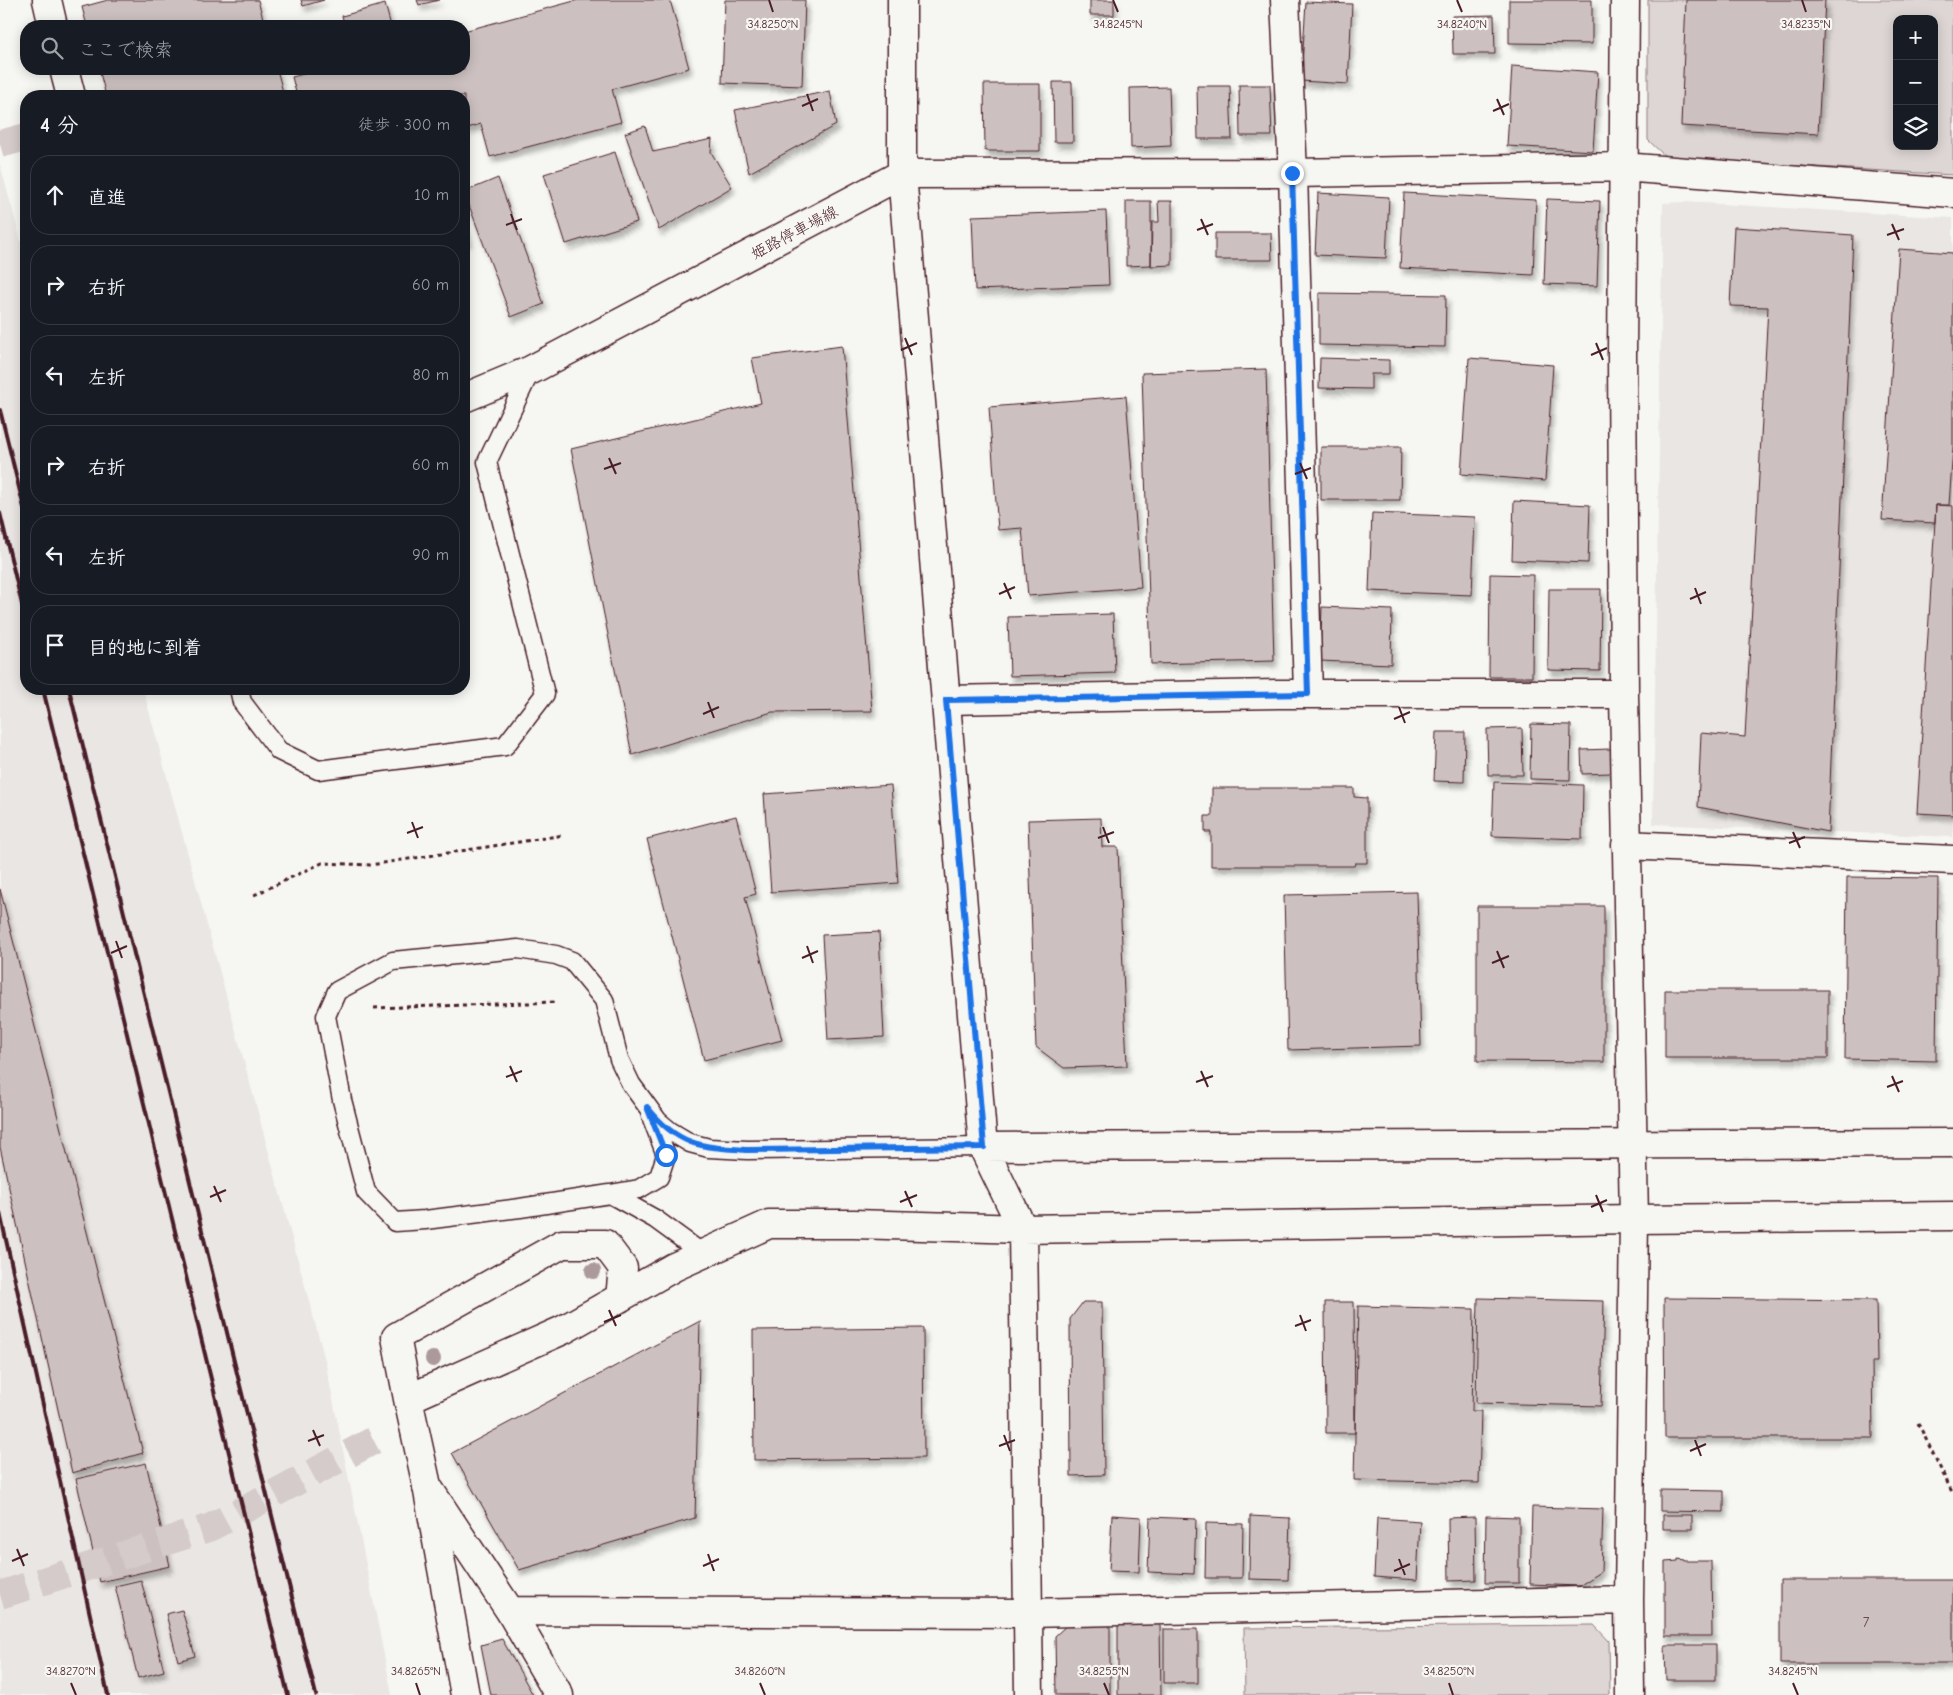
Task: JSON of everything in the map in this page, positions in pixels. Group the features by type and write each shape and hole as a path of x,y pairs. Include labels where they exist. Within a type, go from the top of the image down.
{"street":[{"path":"47,0 52,20"},
{"path":"902,0 902,174 984,1147 1023,1229 1029,1695"},
{"path":"1286,0 1308,694"},
{"path":"1625,0 1622,364 1624,694 1634,1219 1629,1600 1630,1695"},
{"path":"66,75 69,90"},
{"path":"902,174 1292,173 1624,167 1953,193"},
{"name":"姫路停車場線","path":"470,395 531,370 902,174"},
{"path":"946,700 1308,694 1624,694"},
{"path":"1626,845 1953,860"},
{"path":"984,1147 1953,1143"},
{"path":"408,1399 563,1330 674,1267 769,1224 854,1224 1023,1229 1953,1216"},
{"path":"464,1695 427,1486 396,1337 562,1244 604,1244 623,1268 620,1298"},
{"path":"427,1486 510,1611 559,1695"},
{"path":"510,1611 1028,1613 1629,1600"}],"lane":[{"path":"240,695 242,702 279,751 318,770 505,746 545,694 487,462 531,370"},
{"path":"647,1107 666,1155 659,1177 639,1189 510,1209 395,1222 366,1192 342,1100 326,1016 337,991 393,960 518,949 556,955 572,961 604,1000 619,1059 631,1084 647,1107 658,1121 690,1143 709,1148 747,1150 984,1147"},
{"path":"610,1194 656,1218 703,1254"}],"path":[{"path":"254,895 322,863 370,866 564,835"},
{"path":"374,1008 557,1002"},
{"path":"1918,1424 1953,1494"}],"shaded area":[{"path":"1648,0 1953,0 1953,175 1667,158 1648,140"},
{"path":"0,164 20,238 20,695 145,695 325,1360 392,1695 0,1695"},
{"path":"1685,202 1953,218 1953,837 1653,824 1663,203"},
{"path":"1594,1625 1609,1641 1610,1695 1245,1695 1244,1628"}],"building":[{"path":"108,0 258,0 263,20 85,20 82,7"},
{"path":"301,0 324,0 303,6"},
{"path":"417,0 439,0 419,5"},
{"path":"578,0 670,0 689,68 612,89 621,122 490,157 481,124 470,127 470,90 295,90 292,77 300,75 470,75 470,29"},
{"path":"725,0 805,0 802,86 722,83"},
{"path":"1090,0 1114,0 1114,15 1090,15"},
{"path":"1509,0 1592,0 1592,44 1509,43"},
{"path":"1686,0 1825,0 1818,134 1681,126"},
{"path":"1306,2 1352,4 1348,84 1301,81"},
{"path":"385,4 389,20 343,20 342,16"},
{"path":"1494,15 1495,54 1453,54 1452,16"},
{"path":"1512,66 1598,72 1593,151 1507,146"},
{"path":"101,75 279,75 282,90 104,90"},
{"path":"1053,82 1072,82 1073,142 1054,142"},
{"path":"984,84 1040,84 1040,151 985,151"},
{"path":"1239,85 1270,85 1272,136 1240,136"},
{"path":"1197,86 1230,86 1232,139 1198,139"},
{"path":"1169,87 1171,146 1131,148 1130,88"},
{"path":"830,91 836,125 749,173 735,110"},
{"path":"645,126 653,152 712,139 711,152 732,187 659,230 625,133"},
{"path":"615,152 637,222 566,244 544,174"},
{"path":"498,178 544,304 511,317 470,208 470,190"},
{"path":"1318,193 1389,197 1386,258 1315,255"},
{"path":"1404,193 1536,200 1533,275 1400,268"},
{"path":"1547,199 1600,201 1597,286 1544,284"},
{"path":"1126,201 1151,201 1151,265 1126,266"},
{"path":"1158,201 1172,201 1172,265 1151,266 1152,222 1159,222"},
{"path":"1106,211 1109,285 975,290 972,216"},
{"path":"1734,227 1853,235 1828,832 1698,807 1701,733 1745,737 1768,307 1730,306"},
{"path":"1215,233 1271,233 1272,260 1215,260"},
{"path":"1899,249 1953,253 1953,447 1949,505 1936,505 1935,523 1882,520"},
{"path":"1319,293 1446,295 1445,347 1319,345"},
{"path":"842,346 872,711 772,712 632,755 571,449 761,403 752,358"},
{"path":"1320,358 1389,360 1389,374 1371,374 1371,389 1319,388"},
{"path":"1469,358 1553,365 1545,481 1461,474"},
{"path":"1266,369 1274,661 1151,664 1142,373"},
{"path":"1126,396 1141,587 1028,596 1022,528 998,530 989,407"},
{"path":"1321,447 1401,447 1400,500 1321,500"},
{"path":"1514,501 1590,505 1588,563 1512,560"},
{"path":"1936,505 1953,506 1953,815 1917,813"},
{"path":"1372,513 1475,517 1472,595 1369,591"},
{"path":"1490,574 1533,575 1532,677 1489,677"},
{"path":"1549,589 1601,589 1600,671 1548,670"},
{"path":"1322,607 1392,610 1391,664 1320,661"},
{"path":"1113,614 1115,673 1010,676 1008,617"},
{"path":"1531,724 1571,725 1570,780 1530,779"},
{"path":"1522,728 1523,775 1488,775 1487,729"},
{"path":"1436,732 1465,732 1464,782 1434,781"},
{"path":"1611,749 1611,773 1582,774 1581,750"},
{"path":"1494,782 1583,785 1582,839 1492,836"},
{"path":"891,785 898,883 771,892 764,794"},
{"path":"1212,788 1354,788 1354,797 1367,798 1367,863 1355,863 1354,866 1211,866 1211,832 1205,832 1205,816 1212,816"},
{"path":"736,816 756,894 745,897 782,1040 704,1060 647,839"},
{"path":"1101,818 1102,847 1118,847 1127,1066 1064,1068 1036,1047 1028,820"},
{"path":"1847,877 1938,878 1936,1061 1845,1059"},
{"path":"0,889 143,1453 72,1473 0,1147"},
{"path":"1417,892 1421,1046 1288,1050 1284,895"},
{"path":"1477,906 1604,906 1604,1062 1477,1061"},
{"path":"879,932 884,1037 828,1040 822,935"},
{"path":"1665,990 1828,990 1828,1058 1665,1058"},
{"path":"1478,1298 1604,1301 1601,1406 1476,1403"},
{"path":"1664,1298 1876,1300 1877,1362 1872,1362 1873,1438 1665,1438"},
{"path":"1083,1302 1102,1302 1104,1475 1071,1476 1070,1319"},
{"path":"1325,1302 1354,1302 1355,1433 1326,1433"},
{"path":"1358,1306 1474,1309 1472,1411 1481,1411 1479,1483 1354,1480"},
{"path":"700,1321 695,1518 519,1570 452,1453"},
{"path":"923,1328 924,1458 754,1460 753,1330"},
{"path":"146,1463 170,1566 100,1582 76,1479"},
{"path":"1660,1490 1724,1491 1724,1512 1660,1511"},
{"path":"1532,1507 1603,1509 1601,1572 1579,1586 1530,1584"},
{"path":"1112,1515 1141,1517 1139,1572 1109,1571"},
{"path":"1663,1515 1692,1515 1692,1529 1663,1529"},
{"path":"1250,1516 1290,1518 1288,1580 1249,1579"},
{"path":"1486,1516 1519,1517 1519,1583 1485,1583"},
{"path":"1150,1517 1196,1519 1194,1574 1148,1572"},
{"path":"1475,1517 1476,1580 1449,1581 1448,1518"},
{"path":"1377,1518 1420,1521 1417,1580 1374,1577"},
{"path":"1206,1523 1243,1524 1242,1578 1205,1578"},
{"path":"1678,1559 1685,1561 1711,1561 1712,1636 1665,1636 1665,1562 1678,1561"},
{"path":"141,1580 164,1671 138,1678 115,1586"},
{"path":"1780,1580 1953,1580 1953,1664 1780,1664"},
{"path":"182,1610 195,1656 178,1661 166,1614"},
{"path":"1118,1622 1160,1623 1161,1695 1118,1695"},
{"path":"1110,1623 1110,1695 1056,1695 1055,1636 1068,1624"},
{"path":"1164,1629 1198,1629 1198,1683 1164,1683"},
{"path":"502,1639 533,1695 491,1695 481,1645"},
{"path":"1665,1645 1716,1645 1716,1680 1666,1680"}],"tunnel":[{"path":"0,144 20,139"},
{"path":"0,1595 211,1527 382,1436"}],"railway":[{"path":"0,410 20,492"},
{"path":"0,513 20,596"},
{"path":"44,695 288,1695"},
{"path":"70,695 316,1695"},
{"path":"0,1213 108,1695"}],"route":[{"path":"666,1155 647,1107 658,1121 680,1138 709,1148 747,1150 984,1147 946,700 1308,694 1292,173"}]}
